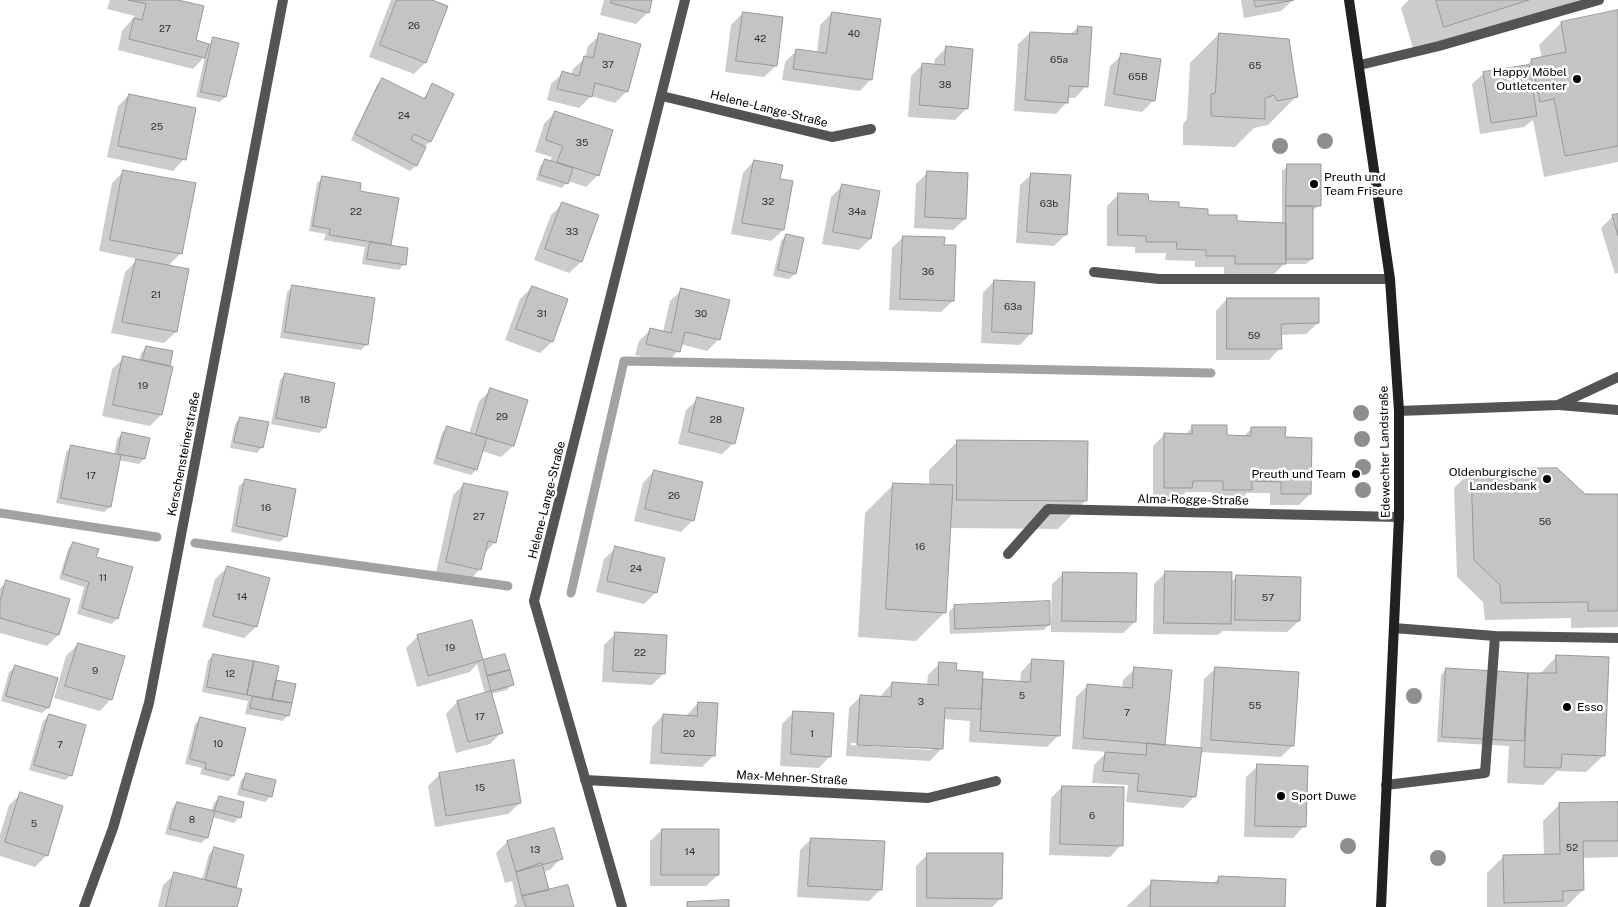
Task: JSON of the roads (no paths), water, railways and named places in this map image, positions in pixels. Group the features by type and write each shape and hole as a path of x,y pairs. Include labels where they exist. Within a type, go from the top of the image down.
{"main road":[{"name":"Edewechter Landstraße","path":"1349,0 1390,279 1399,411 1399,517 1381,907"}],"street":[{"name":"Kerschensteinerstraße","path":"84,907 113,828 149,703 283,0"},
{"name":"Helene-Lange-Straße","path":"622,907 534,600 685,0"},
{"path":"1360,65 1439,46 1599,0"},
{"name":"Helene-Lange-Straße","path":"662,96 832,137 871,129"},
{"path":"1094,272 1159,279 1390,279"},
{"path":"1558,405 1618,377"},
{"path":"1399,411 1558,405 1618,410"},
{"name":"Alma-Rogge-Straße","path":"1008,554 1048,509 1399,517"},
{"path":"1394,628 1495,636 1618,638"},
{"path":"1386,785 1486,772 1495,636"},
{"name":"Max-Mehner-Straße","path":"585,780 928,798 996,781"}],"waterway":[{"path":"571,593 624,361 1211,373"},
{"path":"0,513 157,537"},
{"path":"195,543 508,586"}],"place":[{"name":"Happy Möbel Outletcenter","path":"1577,79"},
{"name":"Preuth und Team Friseure","path":"1314,184"},
{"name":"Preuth und Team","path":"1356,474"},
{"name":"Oldenburgische Landesbank","path":"1547,479"},
{"name":"Esso","path":"1567,707"},
{"name":"Sport Duwe","path":"1281,796"}]}
